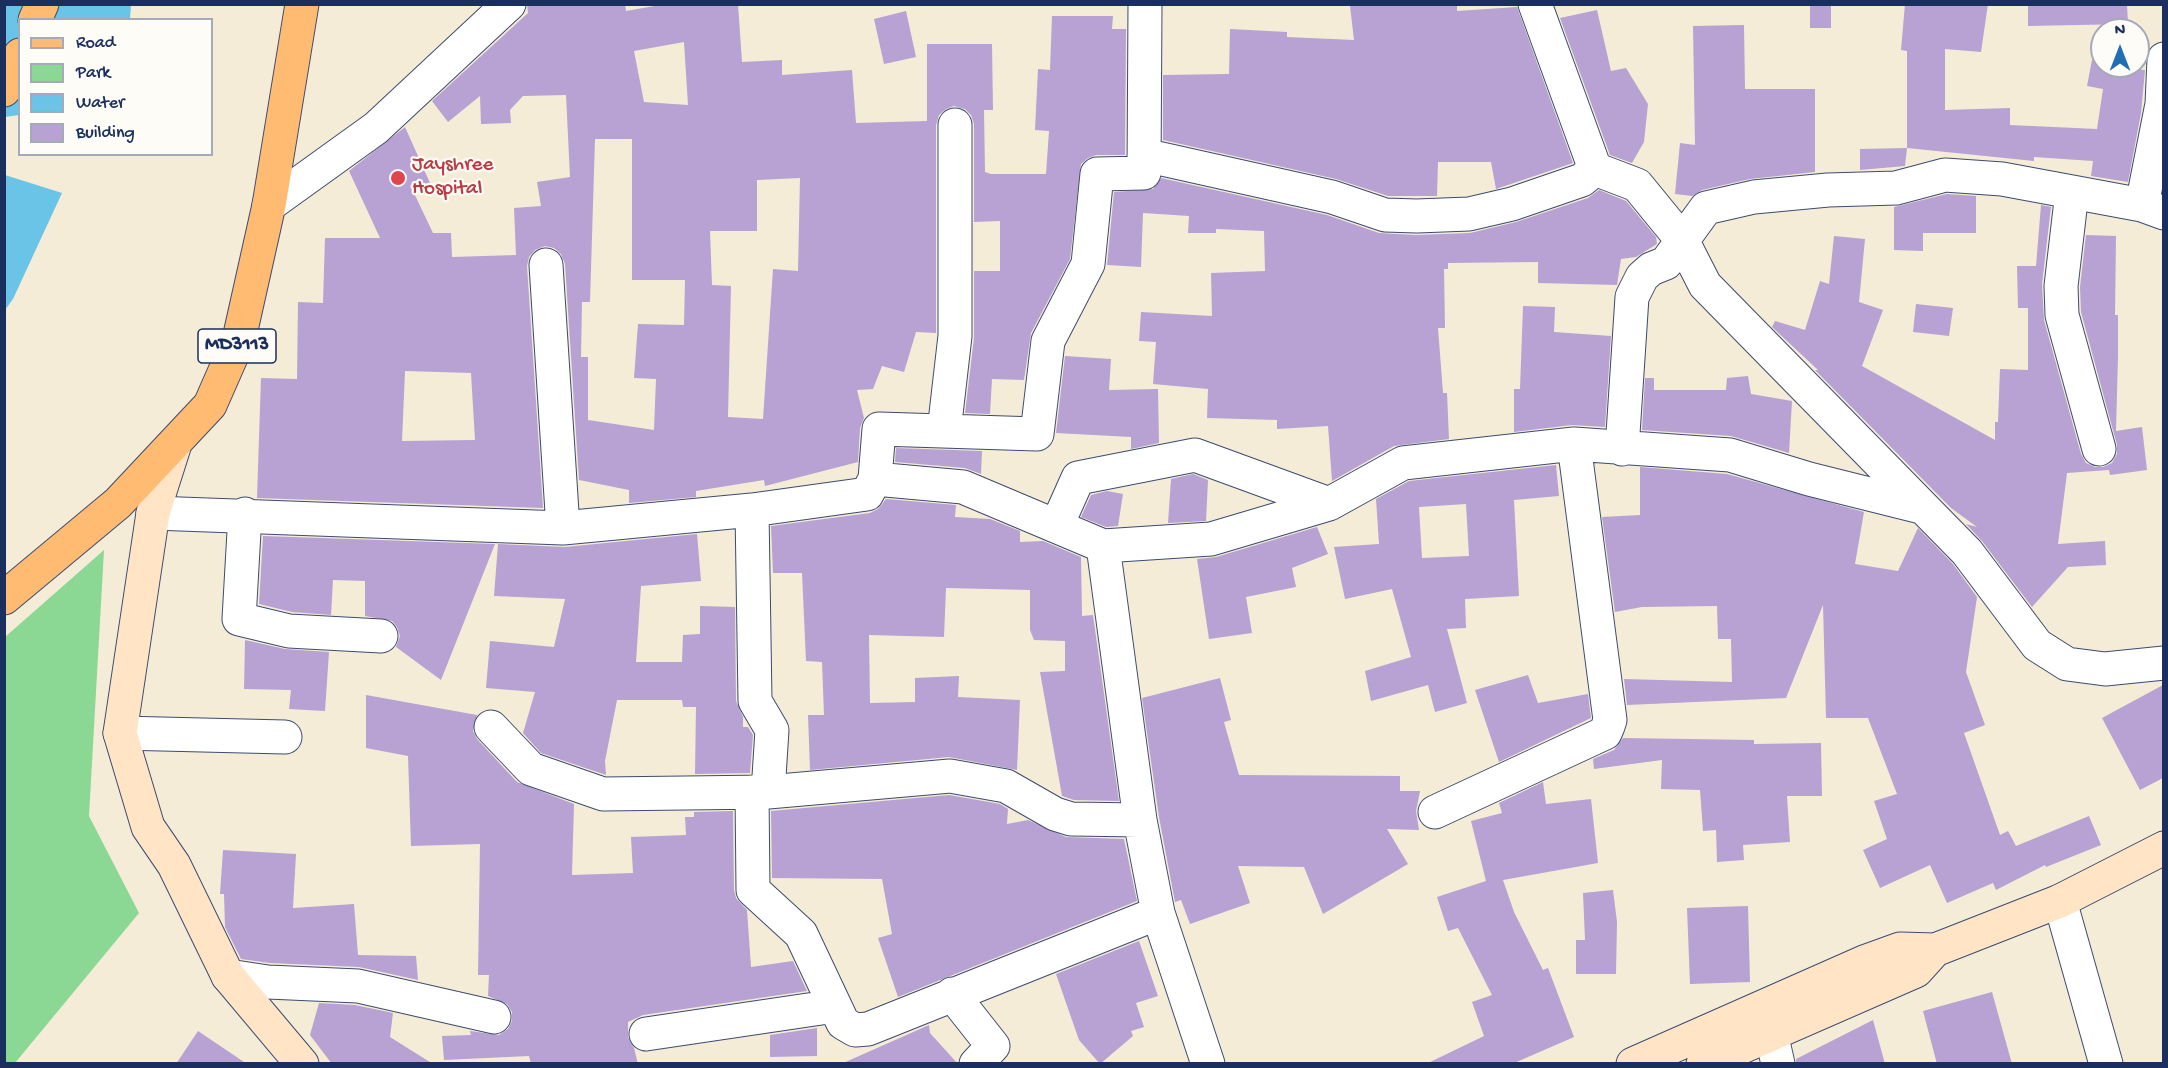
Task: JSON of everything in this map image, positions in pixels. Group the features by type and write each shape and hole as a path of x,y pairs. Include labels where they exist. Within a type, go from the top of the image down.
{"main road":[{"path":"36,18 42,4"},
{"name":"MD3113","path":"4,598 118,503 174,447 210,405 239,339 269,205 302,4"},
{"path":"4,90 18,59"},
{"path":"174,447 153,513 120,732 148,827 174,866 228,976 302,1064"},
{"path":"1703,1064 1916,971 1935,950 2060,902 2163,848"},
{"path":"1633,1064 1769,1035"}],"street":[{"path":"269,205 376,128 509,4"},
{"path":"153,513 245,514 563,528 752,510 867,494 875,479 879,429 1037,434 1048,342 1088,264 1097,174 1144,173 1144,4"},
{"path":"1535,4 1595,169 1637,185 1682,240 1706,285 1967,552 2037,645 2067,664 2105,669 2163,663"},
{"path":"1622,449 1632,297 1642,277 1651,268 1666,262 1706,208 1754,196 1828,190 1896,188 1945,175 2002,179 2153,209 2162,104 2163,59"},
{"path":"944,431 955,336 955,125"},
{"path":"1144,155 1332,196 1385,214 1417,216 1469,214 1512,204 1582,180 1595,169"},
{"path":"2072,192 2061,286 2062,315 2099,449"},
{"path":"546,265 563,528"},
{"path":"875,479 963,487 1103,546 1211,539 1329,504 1404,463 1574,444 1730,455 1809,479 1921,507"},
{"path":"1436,812 1605,733 1608,726 1610,720 1574,444"},
{"path":"1057,525 1078,478 1195,455 1329,504"},
{"path":"752,510 755,701 772,730 760,792 753,890 801,934 843,1023 855,1030 868,1029 1158,913"},
{"path":"245,514 239,619 289,631 381,636"},
{"path":"1103,546 1140,820 1158,913 1208,1064"},
{"path":"491,726 531,769 603,794 760,792 950,776 1006,786 1054,814 1071,819 1140,820"},
{"path":"120,732 285,737"},
{"path":"2060,902 2106,1064"},
{"path":"228,976 268,982 357,986 494,1017"},
{"path":"952,994 993,1046 976,1064"},
{"path":"646,1034 835,1006"}],"green space":[{"path":"104,550 89,816 139,913 15,1063 5,1063 5,637"}],"water":[{"path":"4,5 131,5 130,18 18,18 18,115 5,117"},
{"path":"5,175 62,193 13,299 5,310"}],"building":[{"path":"527,4 625,4 626,11 666,4 738,4 742,62 782,60 782,75 852,70 856,123 927,121 927,44 992,44 993,110 984,110 985,172 991,174 1046,174 1049,131 1035,130 1038,69 1050,70 1052,16 1113,16 1112,29 1126,29 1125,155 1096,155 1081,164 1070,259 1031,333 1024,380 992,379 990,414 965,413 974,338 974,271 1000,271 1000,221 974,222 974,124 971,115 965,109 954,106 939,115 936,125 936,333 916,332 904,372 882,366 873,389 857,390 864,418 860,428 858,462 765,486 764,480 696,491 696,497 629,503 629,490 579,480 565,264 561,254 554,248 545,246 535,250 529,257 527,266 543,508 257,498 261,378 297,379 298,302 323,303 325,238 380,238 349,171 405,127 430,183 413,191 433,233 451,233 452,257 516,255 514,208 541,206 537,182 570,177 566,95 523,96 510,110 511,123 481,124 480,96 448,122 432,101 528,13","holes":["684,42 688,105 644,102 634,51","595,139 632,139 632,280 685,280 684,325 638,324 634,378 656,379 654,430 588,420 588,357 581,357 582,302 590,302","800,178 798,271 773,269 763,419 728,417 731,286 712,285 710,231 757,231 757,180","405,371 471,373 475,440 402,441"]},
{"path":"1457,4 1457,11 1517,7 1573,163 1496,189 1491,162 1438,162 1437,196 1388,196 1336,179 1163,140 1163,75 1229,74 1230,29 1287,32 1287,37 1354,40 1350,6"},
{"path":"1810,4 1831,4 1831,28 1810,28"},
{"path":"1905,4 1988,4 1981,52 1945,49 1945,110 2010,108 2010,125 2097,129 2103,89 2087,86 2090,70 2090,78 2144,78 2141,113 2128,182 2091,176 2093,161 2034,157 2034,161 1907,148 1907,51 1901,50"},
{"path":"2028,4 2127,4 2128,18 2090,18 2090,25 2028,26"},
{"path":"1597,10 1611,71 1626,68 1648,104 1644,142 1632,163 1610,155 1560,18"},
{"path":"906,11 916,57 884,64 874,19"},
{"path":"1744,25 1745,89 1815,89 1815,172 1750,179 1702,190 1692,196 1675,194 1680,143 1695,145 1693,26"},
{"path":"1907,148 1905,166 1860,170 1860,149"},
{"path":"1161,178 1327,215 1379,233 1416,235 1470,233 1516,222 1588,198 1599,190 1626,201 1656,237 1657,244 1636,257 1621,259 1617,285 1538,283 1538,262 1448,263 1448,269 1444,269 1445,328 1438,328 1443,393 1447,393 1449,439 1394,446 1332,481 1328,426 1277,429 1277,420 1207,418 1208,389 1153,384 1156,342 1139,341 1141,312 1212,316 1211,273 1265,271 1264,231 1216,229 1216,233 1188,233 1189,216 1143,213 1141,267 1107,265 1114,192 1153,189"},
{"path":"1947,194 1976,196 1976,233 1923,233 1923,251 1894,250 1894,207"},
{"path":"2041,205 2051,207 2042,284 2044,320 2081,454 2086,463 2095,467 2103,467 2112,463 2117,454 2117,445 2081,312 2080,287 2086,235 2116,236 2115,315 2118,315 2118,356 2116,431 2142,427 2147,470 2110,475 2109,470 2067,473 2058,544 2105,541 2106,565 2068,567 2032,607 1982,541 1966,524 1977,527 1951,508 1815,370 1818,370 1772,327 1775,321 1805,330 1820,281 1829,284 1834,236 1865,239 1859,302 1883,310 1862,366 1995,440 2000,369 2028,370 2028,308 2018,308 2017,266 2036,266"},
{"path":"1916,304 1953,308 1949,336 1913,332"},
{"path":"1523,306 1555,307 1554,332 1611,336 1605,427 1572,425 1514,432 1514,389 1520,389"},
{"path":"1065,356 1111,359 1109,390 1158,389 1159,443 1131,449 1131,437 1056,433"},
{"path":"1748,376 1751,394 1792,401 1789,453 1731,436 1642,430 1645,378 1654,378 1654,390 1726,390 1727,378"},
{"path":"896,448 982,451 981,474 965,468 895,462"},
{"path":"1556,465 1559,496 1514,500 1519,596 1465,599 1466,628 1447,629 1467,703 1435,712 1428,685 1371,701 1365,671 1411,657 1392,589 1345,599 1334,547 1379,544 1376,499 1409,481","holes":["1466,504 1469,556 1422,558 1419,507"]},
{"path":"1640,467 1727,474 1864,512 1855,564 1898,571 1918,528 1953,564 1977,597 1966,672 1985,725 1964,733 2000,835 2008,831 2016,846 2089,816 2101,845 2046,867 2045,865 1996,890 1993,883 1947,903 1930,865 1880,888 1863,850 1887,839 1874,801 1897,794 1868,718 1826,718 1823,605 1786,698 1627,705 1624,679 1732,682 1731,639 1718,639 1717,606 1642,607 1615,612 1602,517 1640,515"},
{"path":"1193,474 1208,480 1206,521 1168,523 1171,479"},
{"path":"1107,491 1123,494 1118,526 1106,527 1081,517 1091,495"},
{"path":"886,499 956,505 955,517 990,519 1020,531 1020,542 1043,541 1081,557 1082,616 1093,615 1119,801 1074,800 1062,796 1040,672 1065,671 1065,641 1034,640 1030,630 1030,590 946,588 944,637 869,635 870,703 915,702 915,678 959,676 958,697 1020,700 1017,770 949,757 810,770 808,715 824,715 822,662 806,661 802,573 773,573 771,526 870,513 878,509"},
{"path":"1317,527 1328,554 1292,568 1296,587 1246,597 1252,633 1209,639 1197,559 1216,557"},
{"path":"697,534 701,581 641,586 636,662 682,662 683,635 700,634 700,606 735,607 736,701 743,717 743,727 748,727 753,735 750,773 695,774 696,707 683,707 682,700 617,700 605,761 606,775 541,753 523,733 535,692 486,688 490,641 554,647 565,599 494,596 498,544 565,547"},
{"path":"263,536 495,544 441,680 396,647 400,636 392,621 365,616 365,581 333,580 331,615 292,612 259,604"},
{"path":"245,640 285,649 329,652 325,711 289,709 291,690 244,689"},
{"path":"1528,675 1538,703 1588,694 1591,718 1499,762 1475,690"},
{"path":"1220,678 1231,720 1224,722 1239,775 1400,776 1400,791 1420,791 1416,811 1419,830 1387,829 1408,864 1323,914 1304,867 1238,866 1250,903 1190,924 1181,900 1175,902 1159,817 1142,698"},
{"path":"2163,685 2163,778 2140,790 2102,718"},
{"path":"366,695 477,715 473,731 477,739 517,782 574,804 572,875 633,873 631,837 686,835 685,817 694,817 694,812 733,811 734,890 736,898 747,910 751,967 793,961 807,991 643,1015 628,1022 628,1037 634,1048 638,1064 531,1064 529,1056 444,1060 442,1036 471,1035 470,1031 499,1035 508,1029 512,1021 512,1012 507,1004 488,996 489,975 478,975 480,844 411,846 408,756 366,748"},
{"path":"1623,738 1754,740 1754,744 1821,743 1822,796 1787,796 1790,842 1743,845 1744,860 1717,862 1716,830 1703,831 1700,790 1661,789 1662,760 1594,769 1593,759 1614,750"},
{"path":"1543,782 1546,804 1591,799 1598,863 1503,880 1514,912 1543,970 1548,968 1574,1037 1512,1064 1426,1064 1484,1036 1472,1002 1492,995 1458,928 1448,931 1437,897 1486,881 1471,821 1502,813 1499,803"},
{"path":"949,795 1000,804 1008,809 1007,824 1028,820 1066,837 1124,839 1137,901 898,997 878,938 892,934 882,879 772,878 771,811"},
{"path":"223,850 296,854 293,908 354,904 358,955 416,956 418,980 359,967 270,963 241,959 225,927 224,894 220,894"},
{"path":"1613,890 1617,922 1616,974 1576,974 1576,940 1585,940 1583,893"},
{"path":"1748,906 1750,982 1690,984 1687,908"},
{"path":"1139,941 1158,996 1136,1003 1144,1027 1131,1031 1133,1036 1100,1064 1079,1040 1056,974"},
{"path":"1992,992 2012,1064 1937,1064 1923,1011"},
{"path":"319,1003 355,1005 393,1013 390,1037 433,1064 332,1064 310,1035"},
{"path":"1873,1020 1885,1064 1796,1064 1796,1059"},
{"path":"929,1025 930,1033 958,1064 841,1064"},
{"path":"817,1028 817,1056 770,1057 770,1035"},
{"path":"198,1031 247,1064 176,1064"}],"place":[{"name":"Jayshree Hospital","path":"398,178"}]}
